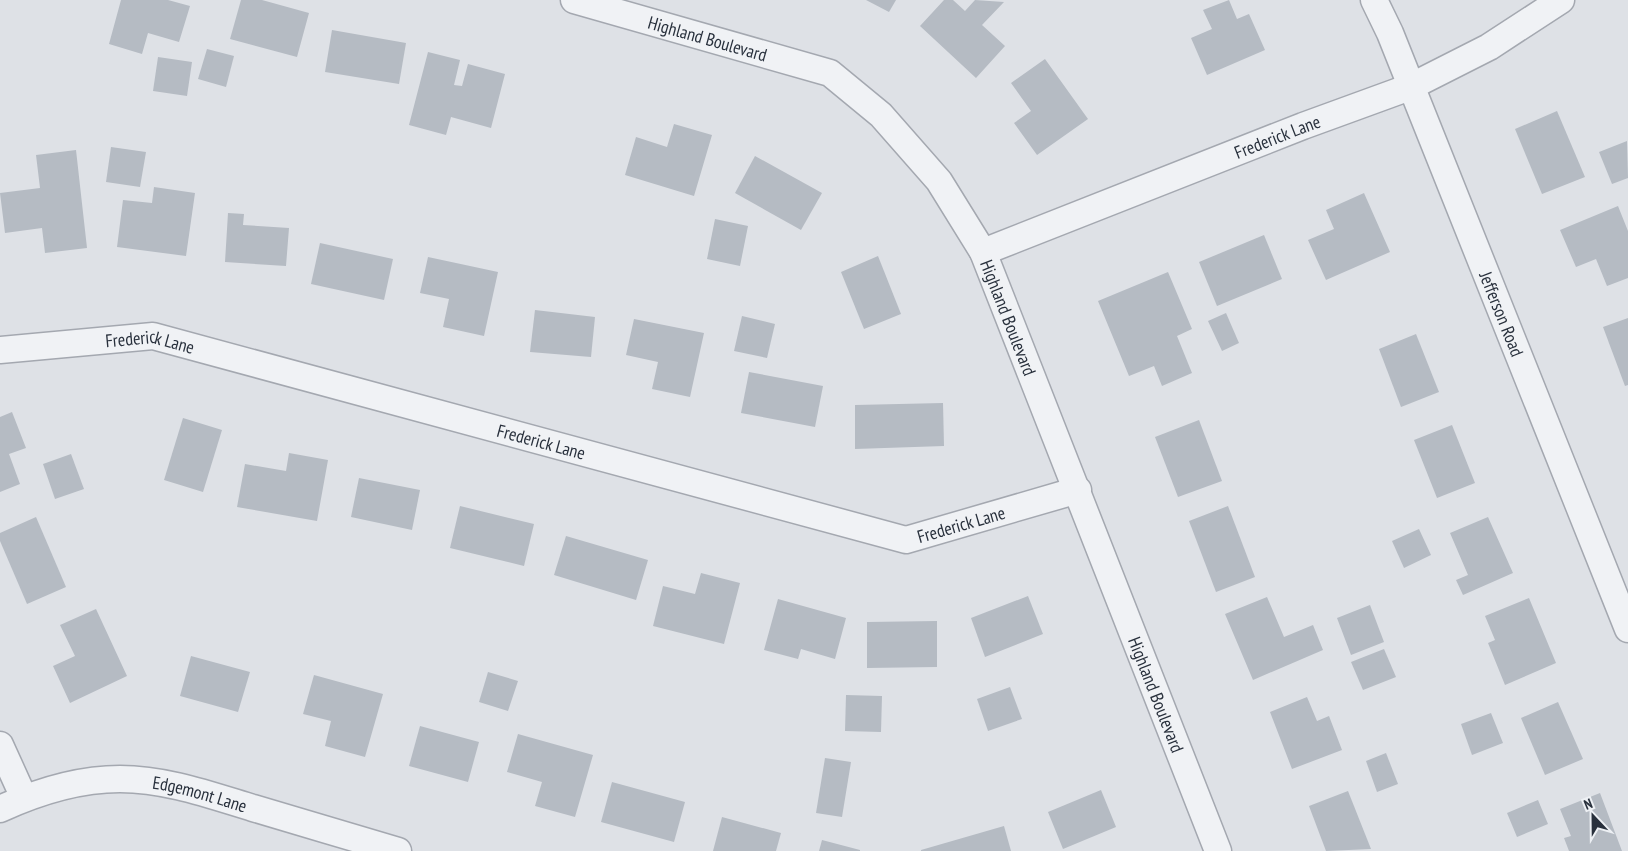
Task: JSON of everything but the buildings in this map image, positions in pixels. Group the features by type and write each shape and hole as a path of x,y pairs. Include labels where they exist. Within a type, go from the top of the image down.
{"street":[{"name":"Highland Boulevard","path":"574,0 830,73 881,115 939,181 983,252 1078,490 1218,851"},
{"name":"Jefferson Road","path":"1374,0 1390,32 1410,87 1628,629"},
{"name":"Frederick Lane","path":"983,252 1303,126 1410,87 1489,47 1561,0"},
{"name":"Frederick Lane","path":"0,350 154,336 906,540 1078,490"},
{"path":"0,745 24,798"},
{"name":"Edgemont Lane","path":"0,809 24,798 86,782 120,779 147,781 186,788 398,851"}]}
